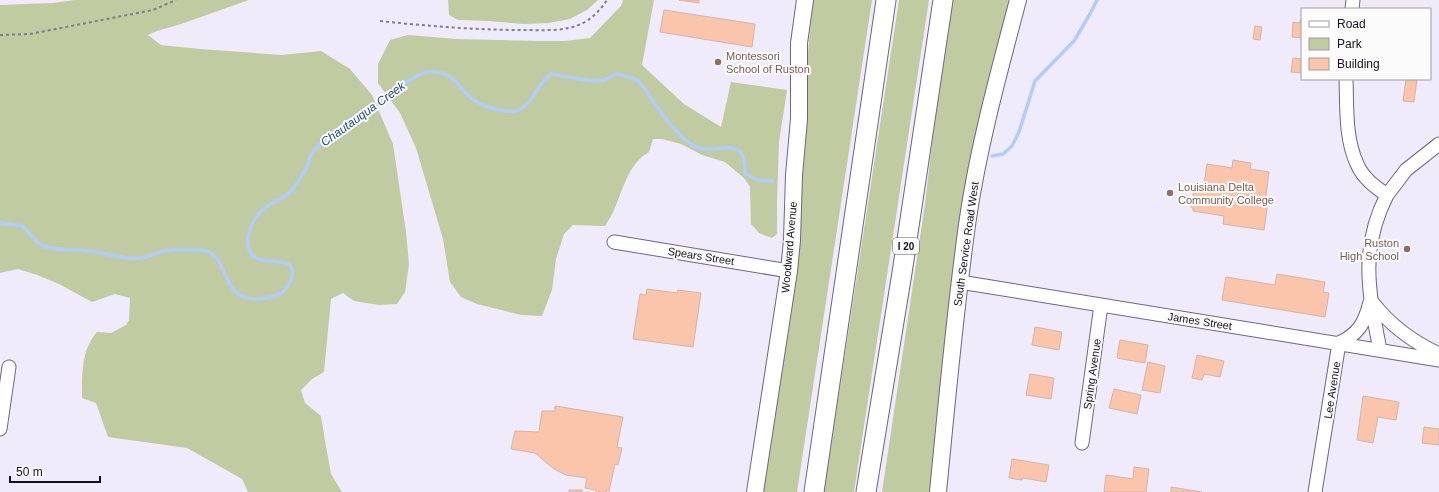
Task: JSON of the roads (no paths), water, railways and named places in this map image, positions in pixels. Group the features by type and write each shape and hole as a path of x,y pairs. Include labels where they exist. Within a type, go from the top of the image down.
{"highway":[{"path":"814,492 886,0"},
{"name":"I 20","path":"866,492 943,0"}],"main road":[{"name":"Woodward Avenue","path":"755,492 789,271 792,240 794,175 799,119 800,44 805,0"},
{"name":"South Service Road West","path":"938,492 968,217 980,152 1018,0"}],"street":[{"path":"1346,80 1350,142 1357,165 1374,187 1387,195"},
{"path":"1380,350 1371,300 1368,270 1374,224 1387,195 1406,170 1439,144"},
{"name":"Spears Street","path":"614,242 789,271"},
{"name":"James Street","path":"960,282 1439,360"},
{"path":"1339,343 1355,334 1361,326 1371,300"},
{"path":"1371,300 1392,324 1424,347 1439,354"},
{"name":"Spring Avenue","path":"1082,443 1101,305"},
{"name":"Lee Avenue","path":"1315,492 1339,343"},
{"path":"0,429 9,367"}],"waterway":[{"name":"Chautauqua Creek","path":"992,156 1003,154 1012,146 1019,132 1035,81 1074,41 1097,0"},
{"name":"Chautauqua Creek","path":"0,223 23,226 40,244 54,249 90,251 135,258 168,250 200,250 210,253 217,259 230,285 246,298 259,299 277,295 282,293 287,287 292,276 292,268 288,264 257,258 251,254 248,240 251,226 257,216 264,209 291,191 304,172 310,157 318,146 324,141 364,114 408,81 420,74 430,72 441,73 451,77 471,98 481,104 496,109 510,111 516,111 527,104 542,83 551,74 591,81 604,80 617,74 631,78 641,84 669,123 692,145 710,149 735,148 741,152 744,160 745,173 757,180 773,181"}],"place":[{"name":"Montessori School of Ruston","path":"718,62"},
{"name":"Louisiana Delta Community College","path":"1170,193"},
{"name":"Ruston High School","path":"1407,249"}]}
